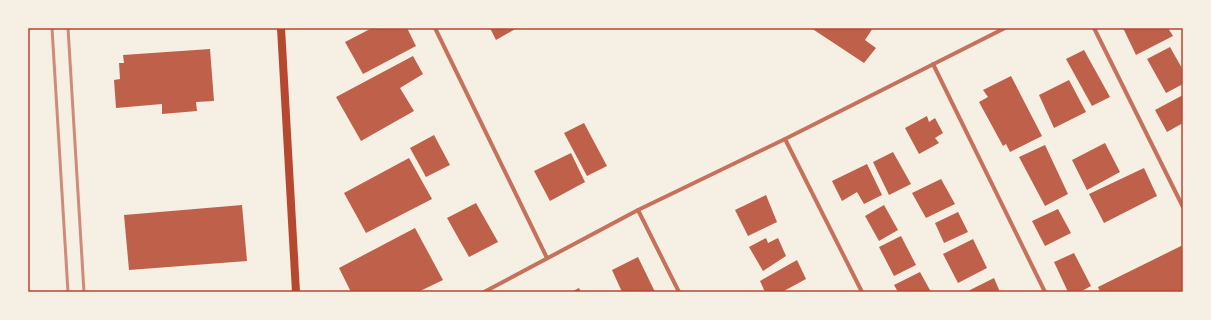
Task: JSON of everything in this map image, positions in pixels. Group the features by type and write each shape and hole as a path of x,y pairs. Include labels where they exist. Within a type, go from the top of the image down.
{"main road":[{"path":"281,28 296,292"}],"street":[{"path":"435,28 547,258"},
{"path":"484,292 638,210 785,139 1004,28"},
{"path":"1094,28 1183,207"},
{"path":"933,64 1044,292"},
{"path":"785,139 862,292"},
{"path":"638,210 679,292"}],"building":[{"path":"372,28 407,28 416,46 363,74 345,42"},
{"path":"490,28 517,28 496,40"},
{"path":"811,28 873,28 865,40 876,48 864,63"},
{"path":"1123,28 1168,28 1173,36 1136,55"},
{"path":"1170,47 1183,70 1183,84 1166,93 1147,59"},
{"path":"210,49 214,101 196,102 197,111 162,114 162,104 116,108 114,80 120,79 119,63 124,63 123,55"},
{"path":"1084,50 1110,97 1092,106 1066,59"},
{"path":"413,56 423,74 400,88 414,111 361,141 336,97"},
{"path":"1011,76 1042,136 1010,152 1006,144 1003,146 979,102 988,97 983,90"},
{"path":"1069,80 1086,112 1054,128 1039,95"},
{"path":"1183,95 1183,123 1167,132 1155,110"},
{"path":"927,116 929,122 935,118 943,133 935,138 939,143 919,154 905,128"},
{"path":"584,123 607,166 587,176 564,133"},
{"path":"434,135 450,165 426,177 410,148"},
{"path":"1105,143 1120,172 1087,190 1072,160"},
{"path":"1045,145 1068,194 1045,206 1019,157"},
{"path":"893,152 911,184 889,195 873,162"},
{"path":"571,153 585,182 550,201 534,171"},
{"path":"409,158 432,199 366,233 344,193"},
{"path":"867,164 882,195 864,204 857,192 842,201 832,181"},
{"path":"1144,168 1157,196 1104,223 1089,194"},
{"path":"941,179 955,204 926,218 912,193"},
{"path":"766,195 777,222 748,236 735,210"},
{"path":"476,203 498,242 469,257 447,218"},
{"path":"242,205 247,261 129,270 124,215"},
{"path":"884,205 898,230 879,241 865,216"},
{"path":"1058,209 1071,233 1045,246 1032,221"},
{"path":"958,212 968,232 944,243 935,223"},
{"path":"415,228 443,280 418,292 351,292 339,268"},
{"path":"901,236 916,265 894,276 879,247"},
{"path":"766,238 768,243 778,238 786,256 763,271 749,247"},
{"path":"973,239 987,268 958,283 943,254"},
{"path":"1181,246 1183,250 1183,291 1100,292 1098,287"},
{"path":"1074,253 1091,286 1080,292 1068,292 1054,262"},
{"path":"638,257 655,292 622,292 612,270"},
{"path":"797,260 806,279 782,292 765,292 760,281"},
{"path":"920,272 931,292 898,292 894,285"},
{"path":"994,278 1000,292 966,292"},
{"path":"579,288 581,292 571,292"}],"railway":[{"path":"52,28 68,292"},
{"path":"68,28 84,292"}]}
